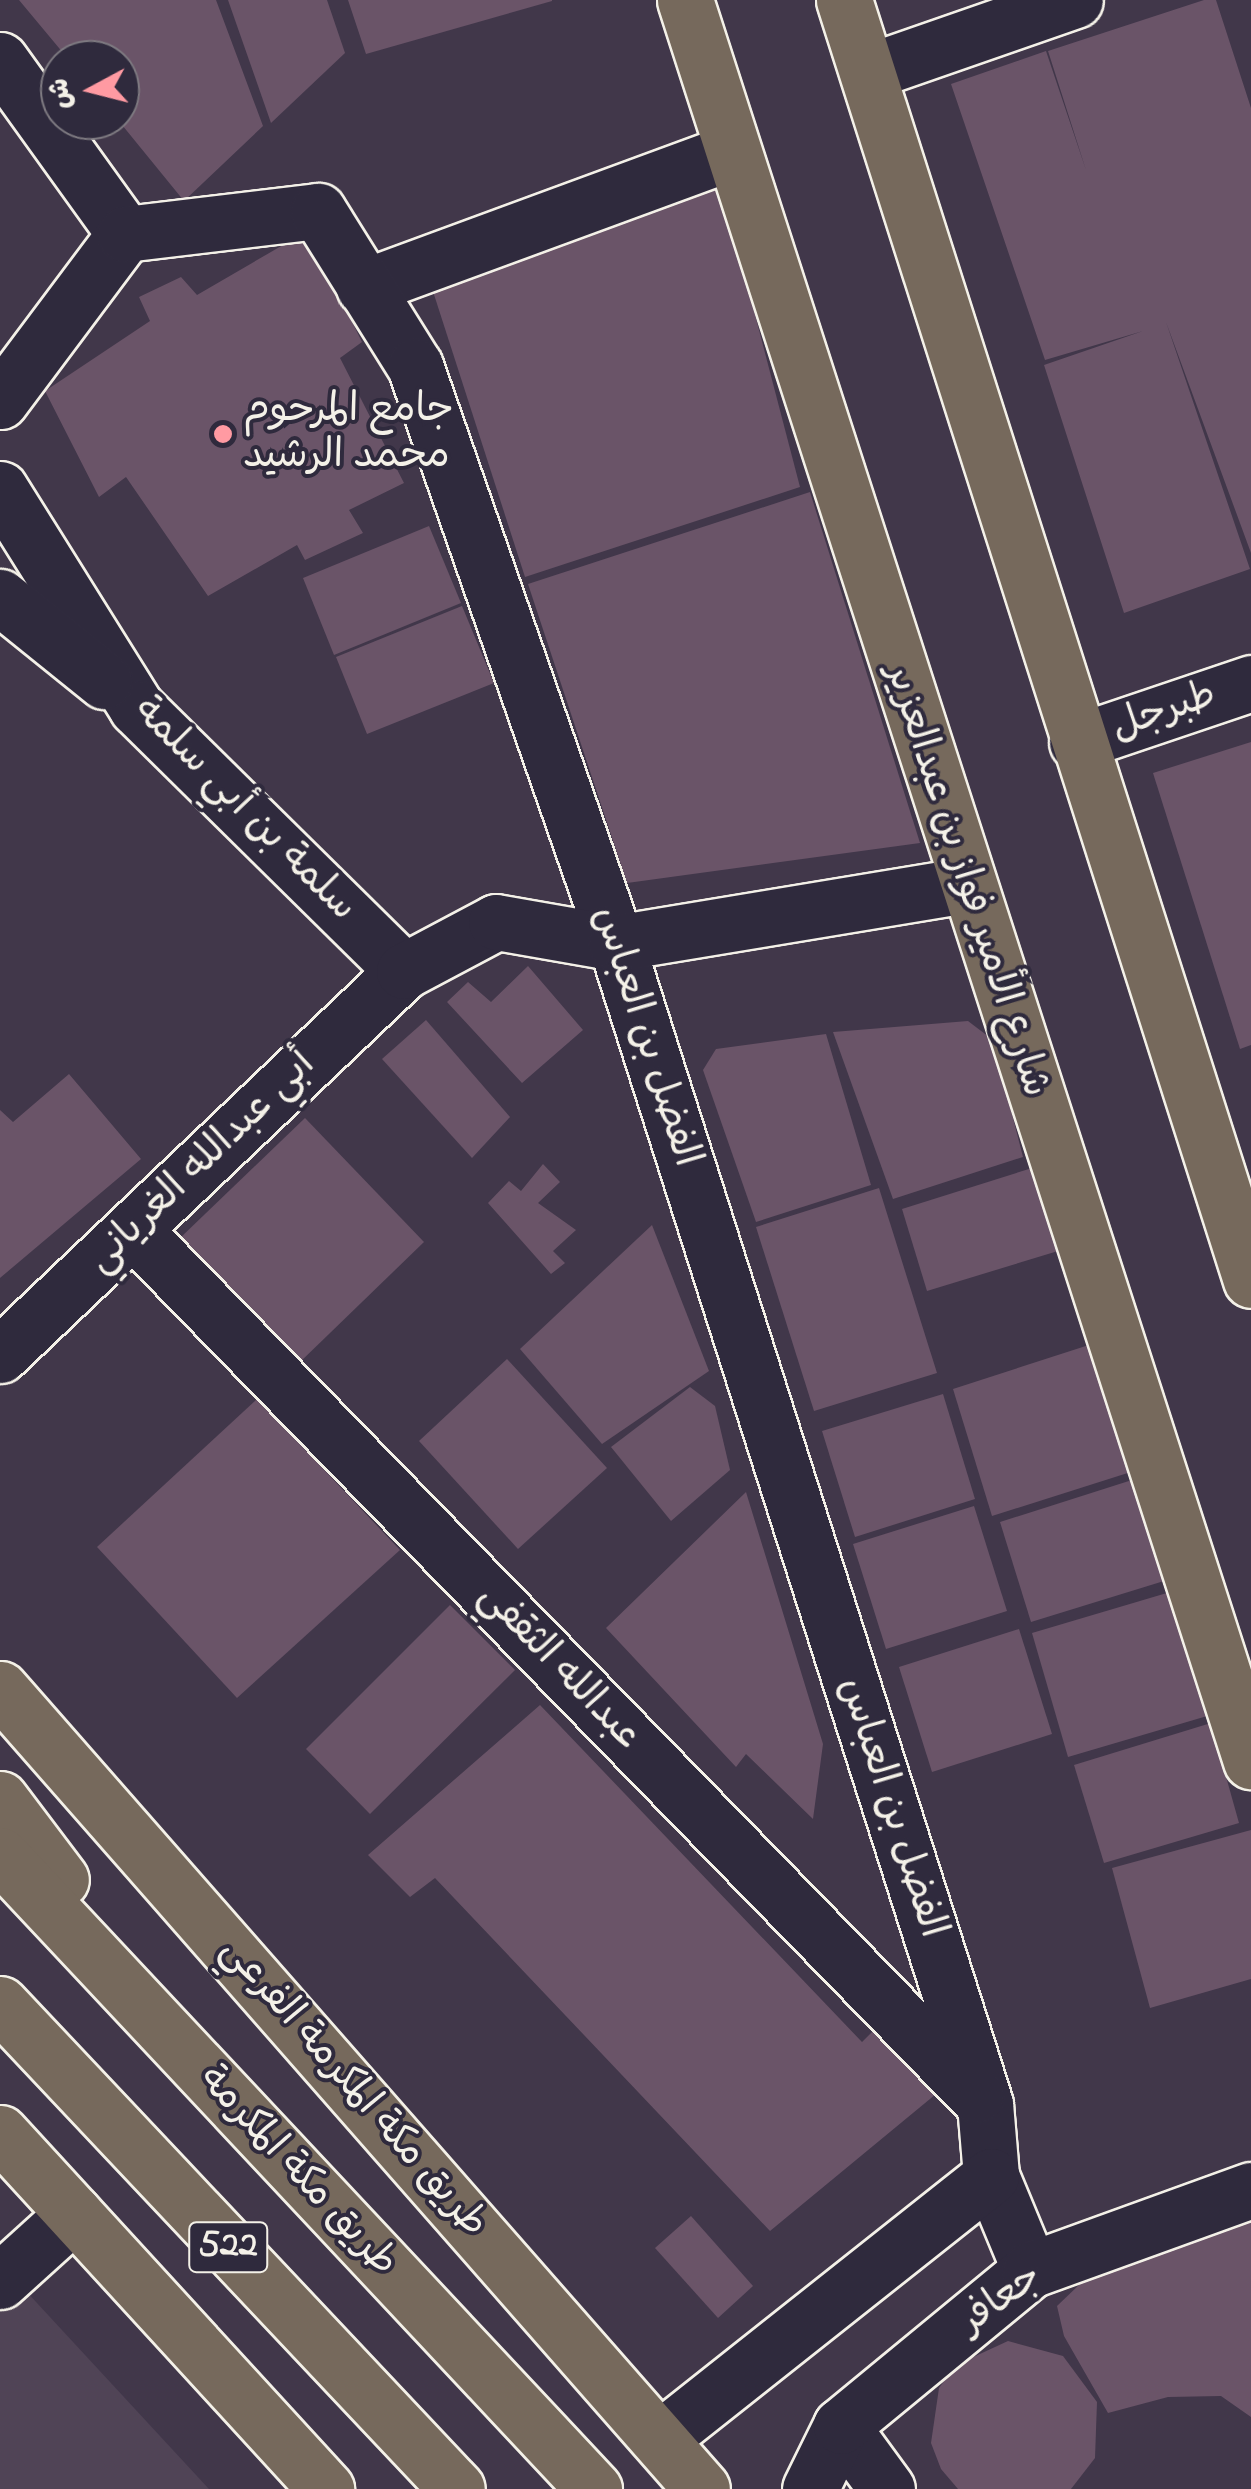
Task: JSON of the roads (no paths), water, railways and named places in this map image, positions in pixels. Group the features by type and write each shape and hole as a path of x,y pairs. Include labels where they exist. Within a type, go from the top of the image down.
{"main road":[{"name":"شارع الأمير فواز بن عبدالعزير","path":"685,0 730,152 1251,1760"},
{"path":"844,0 1076,742 1251,1280"},
{"name":"طريق مكة المكرمة الفرعي","path":"0,1689 662,2437 702,2489"},
{"path":"0,1799 244,2115"},
{"name":"طريق مكة المكرمة","path":"0,1855 594,2489"},
{"name":"522","path":"0,2004 456,2489"},
{"path":"0,2134 326,2489"}],"street":[{"path":"868,72 1075,0"},
{"path":"0,60 125,234 0,401"},
{"path":"364,287 730,152"},
{"name":"الفضل بن العباس","path":"125,234 318,211 416,366 616,943 985,2104 991,2176 1030,2270"},
{"name":"سلمة بن أبي سلمة","path":"0,490 137,708 404,970"},
{"path":"0,597 137,708"},
{"name":"طبرجل","path":"1076,742 1251,682"},
{"name":"أبي عبدالله الغرياني","path":"0,1355 404,970 496,922 616,943 968,885"},
{"name":"عبدالله الثقفي","path":"133,1230 985,2104"},
{"path":"662,2437 991,2176"},
{"name":"جعافر","path":"810,2489 841,2426 1030,2270 1251,2190"},
{"path":"0,2281 74,2214"},
{"path":"841,2426 888,2489"}],"place":[{"name":"جامع المرحوم محمد الرشيد","path":"223,434"}]}
